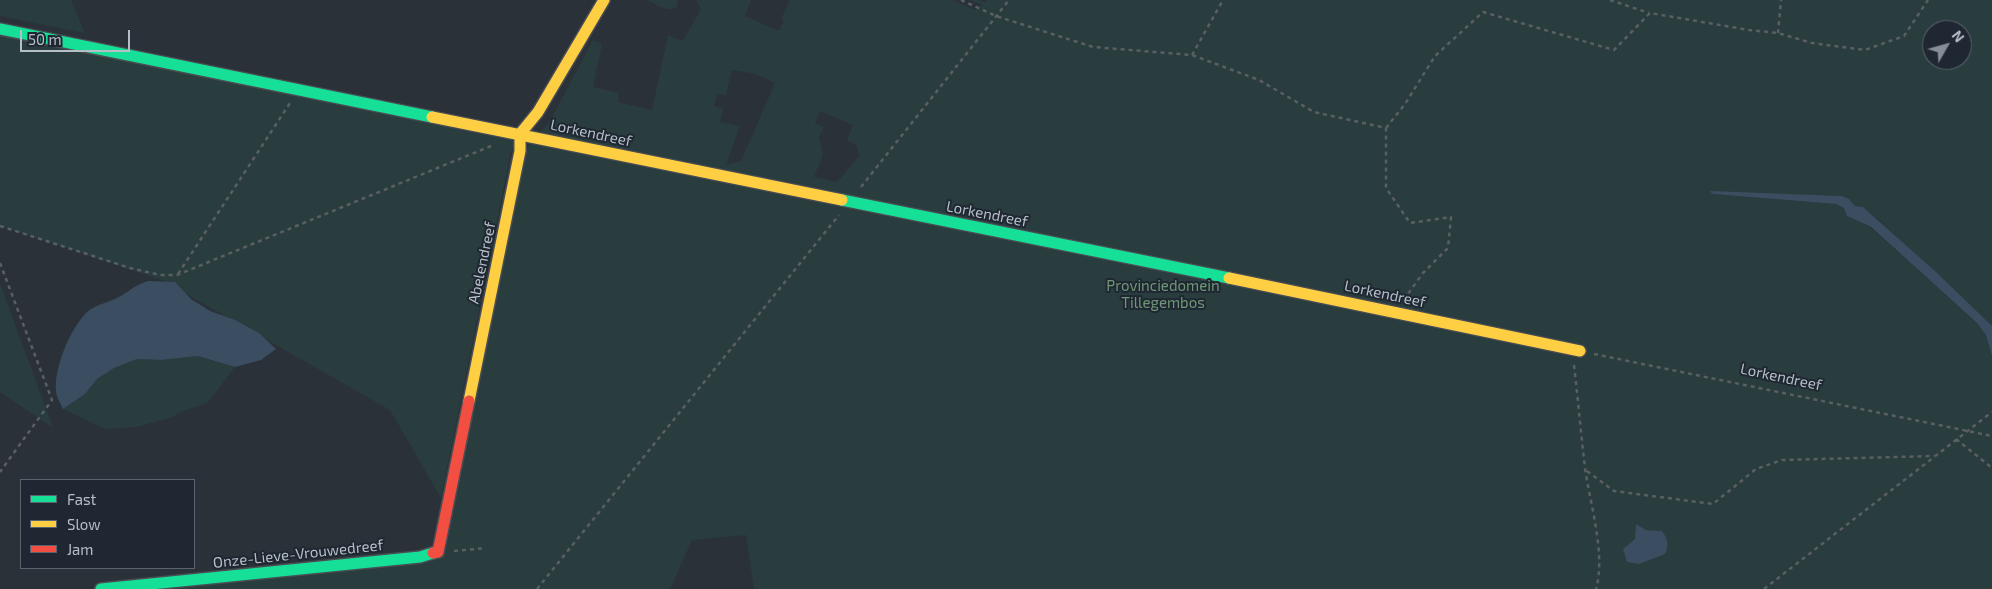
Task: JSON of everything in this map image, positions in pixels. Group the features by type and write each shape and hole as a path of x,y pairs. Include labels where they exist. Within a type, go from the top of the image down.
{"street":[{"path":"520,134 538,112 604,0"},
{"name":"Lorkendreef","path":"0,29 1580,351"},
{"name":"Abelendreef","path":"438,552 520,151 520,134"},
{"name":"Onze-Lieve-Vrouwedreef","path":"101,589 420,557 438,552"}],"path":[{"path":"961,0 996,16 1093,48 1192,55 1259,80 1314,112 1386,128"},
{"path":"537,589 1009,0"},
{"path":"1192,55 1223,0"},
{"path":"1610,0 1650,13 1749,30 1778,33 1812,43 1865,50 1904,36 1928,0"},
{"path":"1778,33 1782,0"},
{"path":"1396,312 1423,273 1448,248 1451,217 1410,223 1386,188 1386,128 1405,104 1435,56 1483,12 1614,50 1650,13"},
{"path":"177,275 300,89"},
{"path":"0,226 130,268 160,275 177,275 493,145"},
{"path":"0,263 52,400 0,472"},
{"path":"1580,351 1574,364 1586,470 1593,502 1600,575 1596,589"},
{"name":"Lorkendreef","path":"1580,351 1992,436"},
{"path":"1764,589 1992,412"},
{"path":"1956,439 1992,468"},
{"path":"1586,470 1614,491 1714,504 1756,469 1782,460 1934,456"},
{"path":"438,552 486,548"}],"green space":[{"path":"0,0 71,0 85,33 0,16"},
{"path":"647,0 678,0 677,7 669,9"},
{"name":"Provinciedomein Tillegembos","path":"696,0 751,0 745,16 779,31 784,20 781,19 790,0 953,0 975,10 982,5 970,0 985,2 987,0 1992,0 1992,326 1881,222 1863,207 1855,206 1849,199 1842,196 1710,192 1713,194 1836,204 1845,208 1847,216 1870,227 1977,323 1986,335 1992,356 1992,589 754,589 746,535 692,540 670,589 146,589 442,556 524,151 550,121 593,40 602,44 593,87 619,93 618,102 652,110 668,35 683,41 701,9","holes":["732,70 756,74 775,83 741,161 726,165 740,126 720,122 723,109 714,106 717,94 726,95","820,111 853,125 847,140 856,145 860,155 837,182 814,177 823,155 819,137 824,127 815,123","1646,530 1662,531 1665,554 1653,557 1623,549"]},
{"path":"0,33 518,139 511,152 441,498 390,410 162,280 0,226"},
{"path":"0,283 53,428 0,392"},
{"path":"198,356 235,367 205,404 183,411 170,418 136,427 105,429 63,409 85,394 97,379 114,368 137,359 161,360"}],"water":[{"path":"1711,191 1842,196 1849,199 1855,206 1863,207 1936,272 1992,326 1992,356 1986,335 1977,323 1871,227 1847,216 1844,208 1836,204 1713,194"},
{"path":"148,281 175,282 191,299 210,311 235,320 259,333 276,349 261,360 235,367 198,356 161,360 137,359 114,368 97,379 85,394 63,409 56,393 56,381 60,360 74,329 86,313 94,307 117,298"},
{"path":"1636,524 1646,530 1662,531 1667,542 1665,554 1639,564 1627,562 1623,549 1635,539"}],"traffic: fast":[{"path":"0,29 432,117"},
{"path":"842,200 1229,278"},
{"path":"101,589 420,557 433,553"}],"traffic: slow":[{"path":"469,401 520,151 520,134 538,112 604,0"},
{"path":"432,117 842,200"},
{"path":"1229,278 1580,351"}],"traffic: jam":[{"path":"433,553 438,552 469,401"}]}
